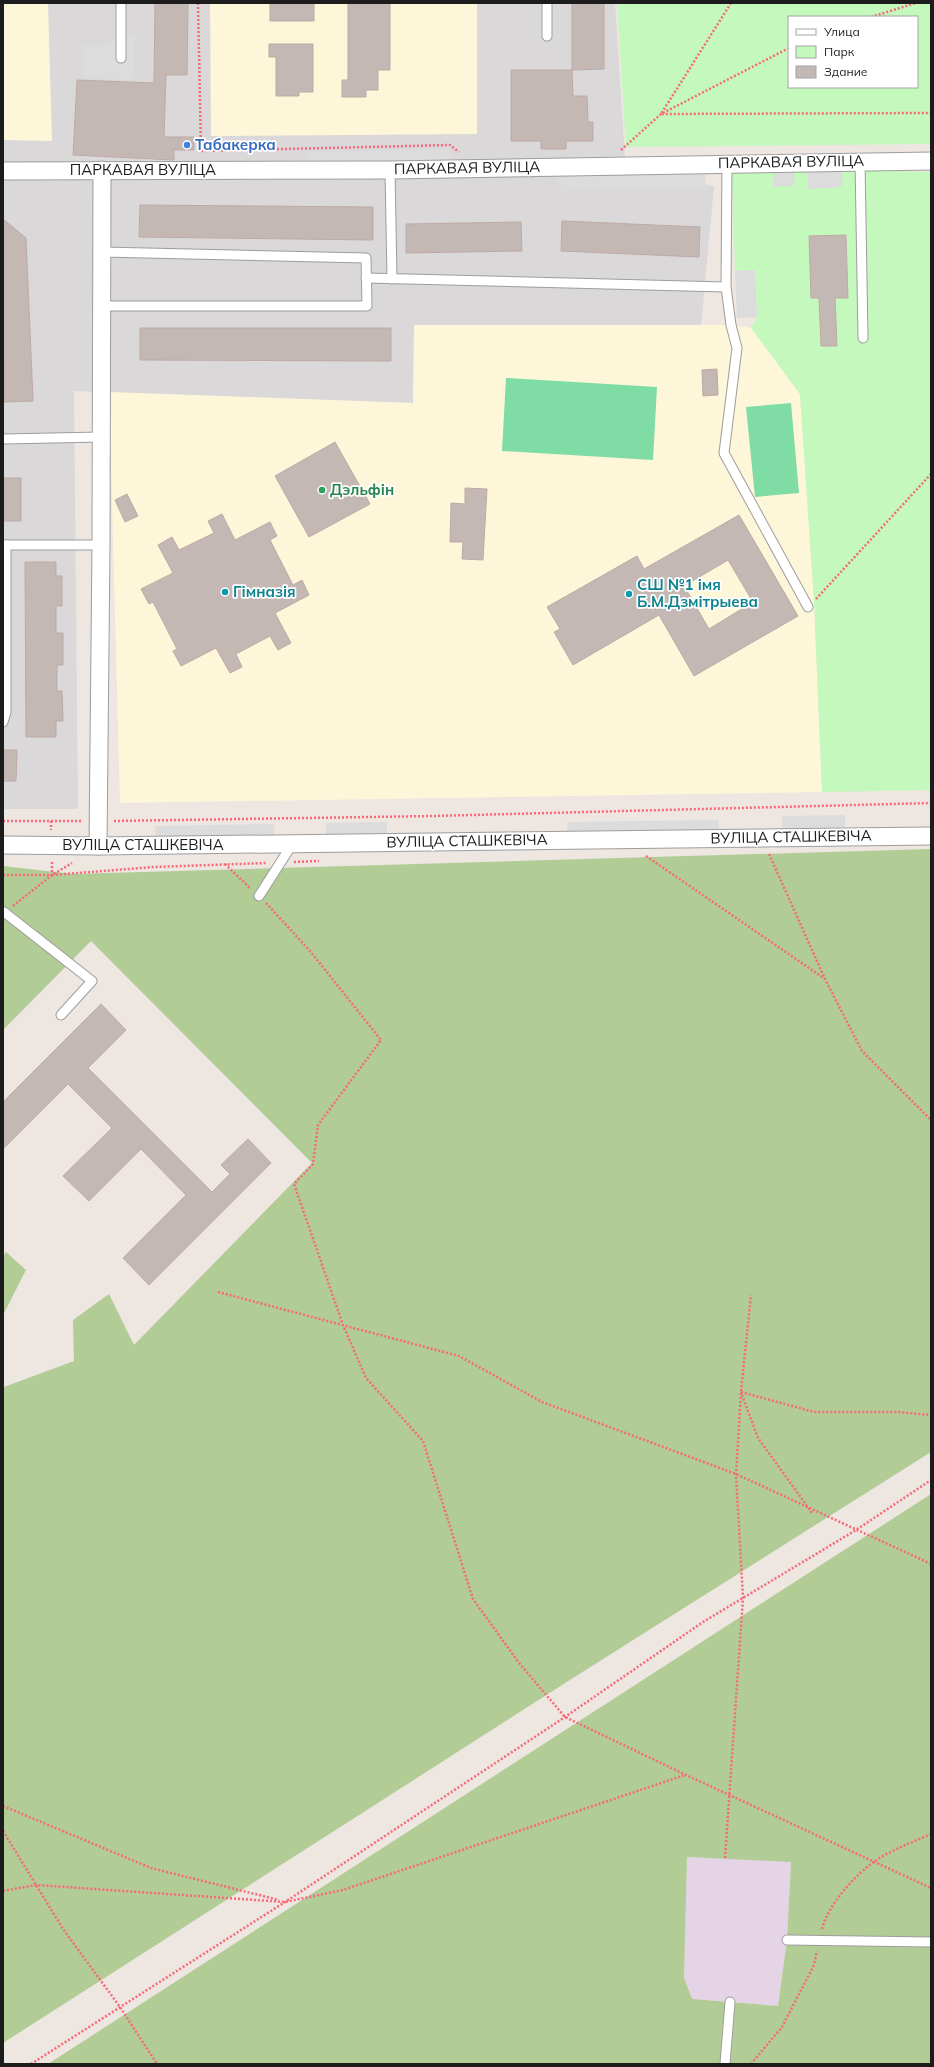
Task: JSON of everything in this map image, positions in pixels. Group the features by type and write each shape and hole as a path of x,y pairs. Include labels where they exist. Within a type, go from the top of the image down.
{"street":[{"name":"ПАРКАВАЯ ВУЛІЦА","path":"3,171 390,170 860,160 931,161"},
{"path":"98,846 102,436 102,170"},
{"name":"ВУЛІЦА СТАШКЕВІЧА","path":"3,844 98,846 931,836"}],"lane":[{"path":"120,3 121,58"},
{"path":"547,3 547,36"},
{"path":"860,160 863,338"},
{"path":"727,164 726,288 731,325 737,348 724,453 808,607"},
{"path":"390,170 392,279"},
{"path":"102,252 366,258 367,306 102,306"},
{"path":"366,278 726,288"},
{"path":"3,439 102,436"},
{"path":"3,722 6,712 4,545 101,545"},
{"path":"259,896 293,843"},
{"path":"4,912 92,980 61,1015"},
{"path":"787,1940 931,1942"},
{"path":"725,2064 730,2002"}],"path":[{"path":"198,3 201,151 450,145 463,156"},
{"path":"616,153 626,147 661,114 731,3"},
{"path":"874,16 916,3"},
{"path":"661,114 788,49"},
{"path":"661,114 931,113"},
{"path":"808,607 931,474"},
{"path":"3,821 434,816 931,803"},
{"path":"766,847 825,979 862,1051 931,1120"},
{"path":"644,856 825,979"},
{"path":"4,912 52,875 154,867 281,862"},
{"path":"225,864 259,896 310,951 381,1040 318,1125 313,1164 294,1184 343,1325 366,1378 423,1441 473,1600 519,1664 565,1716 686,1775 931,1888"},
{"path":"218,1292 459,1356 542,1402 736,1474 808,1509 931,1564"},
{"path":"725,1858 743,1598 736,1474 741,1392 751,1295"},
{"path":"741,1392 814,1412 897,1412 931,1415"},
{"path":"741,1392 758,1438 812,1513"},
{"path":"31,2064 285,1902 565,1716 703,1622 856,1530 931,1480"},
{"path":"3,1892 36,1885 285,1902 343,1890 686,1775"},
{"path":"3,1806 151,1868 285,1902"},
{"path":"3,1831 64,1929 120,2007 157,2064"},
{"path":"751,2064 782,2027 814,1965 824,1920 844,1889 875,1861 931,1834"}],"shaded area":[{"path":"3,3 615,3 626,175 714,186 701,326 415,325 413,403 74,391 78,809 3,809"},
{"path":"3,3 48,3 52,141 3,140"},
{"path":"210,3 477,3 477,134 211,136"},
{"path":"116,36 135,36 133,80 83,78 83,45 107,46"},
{"path":"449,149 449,161 309,164 308,152"},
{"path":"842,170 842,187 808,189 807,172"},
{"path":"794,172 794,186 774,187 774,173"},
{"path":"705,174 706,188 559,191 559,176"},
{"path":"755,270 757,317 737,318 735,271"},
{"path":"414,325 731,325 751,328 800,394 814,601 822,792 120,803 109,392 413,403"},
{"path":"845,815 845,829 783,830 782,816"},
{"path":"719,820 719,833 567,835 567,822"},
{"path":"387,822 387,836 326,837 326,823"},
{"path":"274,824 275,839 156,841 155,826"},
{"path":"687,1857 791,1861 787,1940 778,2006 692,1999 684,1977"}],"green space":[{"path":"617,3 931,3 931,144 626,147"},
{"path":"842,170 931,172 931,790 822,792 814,601 800,394 751,328 757,317 755,270 735,271 732,174"},
{"path":"506,378 657,387 653,460 502,451"},
{"path":"791,403 799,493 755,497 746,407"},
{"path":"931,849 931,1452 573,1678 3,2043 3,1384 4,1387 74,1361 73,1320 109,1294 134,1345 312,1163 91,941 3,1030 3,866 73,874"},
{"path":"6,1252 26,1270 3,1315 3,1257"},
{"path":"931,1494 931,2064 48,2064","holes":["687,1857 791,1862 787,1940 778,2006 692,1999 684,1977"]}],"building":[{"path":"155,3 188,3 187,75 166,75 164,137 194,137 194,150 174,150 174,160 73,155 77,80 154,83"},
{"path":"314,3 314,21 270,21 270,4"},
{"path":"348,3 390,3 390,70 378,70 378,90 366,90 366,97 342,97 342,80 348,80"},
{"path":"572,3 604,3 604,69 572,70"},
{"path":"269,44 313,44 313,92 299,92 299,96 276,96 276,57 269,57"},
{"path":"511,70 572,70 573,96 587,96 588,122 593,122 593,141 566,141 566,149 541,149 541,141 511,141"},
{"path":"140,205 373,207 373,240 139,237"},
{"path":"3,219 26,238 33,401 4,402"},
{"path":"562,221 700,227 699,257 561,251"},
{"path":"521,222 522,251 406,253 406,224"},
{"path":"846,235 848,298 835,298 837,346 821,346 819,298 811,298 809,236"},
{"path":"140,328 391,328 391,361 140,360"},
{"path":"717,369 718,395 703,396 702,370"},
{"name":"Дэльфін","path":"335,442 370,504 309,537 275,476"},
{"path":"3,478 21,478 21,521 3,521"},
{"path":"465,488 487,489 483,560 462,559 463,542 450,542 451,503 465,504"},
{"path":"127,494 138,516 125,522 115,500"},
{"name":"Гімназія","path":"222,514 235,540 270,522 277,536 270,540 293,585 302,580 309,595 275,613 291,643 278,650 270,636 236,654 242,667 230,673 216,648 181,666 173,651 177,649 153,602 149,604 141,589 173,573 158,545 172,537 179,550 214,533 208,521"},
{"name":"СШ №1 імя Б.М.Дзмітрыева","path":"739,515 798,616 694,676 659,615 573,665 554,632 560,629 547,607 637,556 644,569","holes":["728,560 753,602 709,629 684,586"]},
{"path":"25,562 56,562 56,576 62,576 62,606 56,606 56,633 63,633 63,665 57,665 57,691 62,691 63,721 56,721 56,737 26,737"},
{"path":"3,750 17,750 16,781 3,781"},
{"path":"101,1004 126,1030 88,1068 212,1192 230,1174 221,1165 248,1139 271,1163 149,1285 123,1258 186,1195 141,1149 89,1201 63,1176 112,1128 68,1084 3,1149 3,1102"}],"place":[{"name":"Табакерка","path":"187,145"},
{"name":"Дэльфін","path":"322,490"},
{"name":"Гімназія","path":"225,592"},
{"name":"СШ №1 імя Б.М.Дзмітрыева","path":"629,594"}]}
